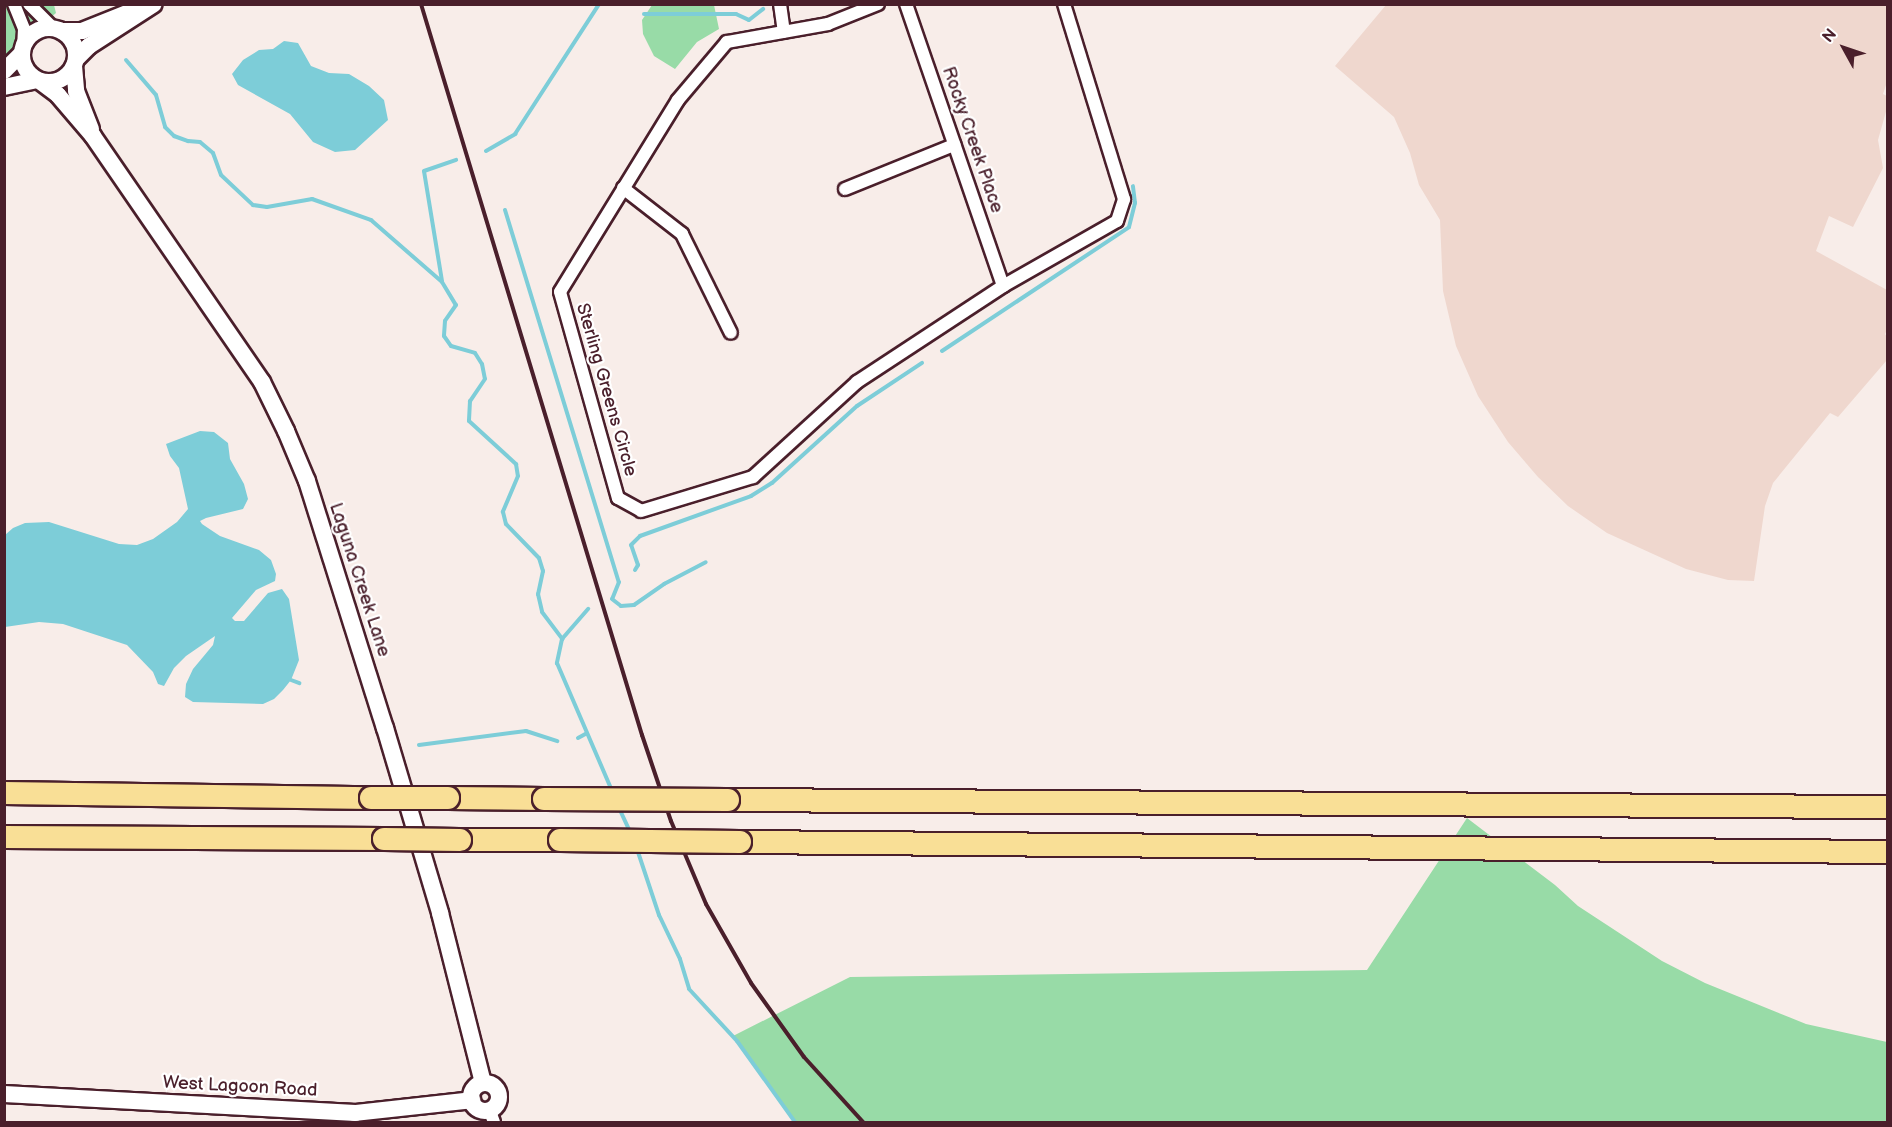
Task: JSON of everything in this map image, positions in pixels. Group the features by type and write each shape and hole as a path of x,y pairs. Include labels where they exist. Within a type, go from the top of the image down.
{"highway":[{"path":"4,793 371,798 1887,807"},
{"path":"1722,807 1887,794"},
{"path":"4,837 1887,852"},
{"path":"1838,852 1887,866"}],"street":[{"path":"14,4 24,29 22,49 25,69 39,81"},
{"path":"29,4 57,30 70,38 75,48 75,62"},
{"path":"4,71 35,32 82,30 149,4"},
{"path":"4,87 39,81 54,82 66,77 89,46 154,4"},
{"path":"780,4 784,32"},
{"name":"Sterling Greens Circle","path":"878,4 828,24 727,42 678,100 560,292 618,498 642,511 753,477 857,382 1003,286 1117,221 1124,199 1064,4"},
{"name":"Rocky Creek Place","path":"906,4 1003,286"},
{"name":"Laguna Creek Lane","path":"75,62 76,91 93,136"},
{"name":"Laguna Creek Lane","path":"39,81 58,95 93,136 262,382 307,481 439,907 483,1083 494,1086 499,1094 492,1116 478,1109 472,1100"},
{"path":"845,189 954,145"},
{"path":"623,188 682,234 731,333"},
{"path":"472,1100 473,1090 483,1083"},
{"name":"West Lagoon Road","path":"4,1094 355,1113 472,1100"}],"shaded area":[{"path":"1386,5 1887,5 1887,82 1883,94 1887,96 1887,108 1878,140 1883,168 1853,227 1829,216 1816,251 1887,290 1887,330 1885,334 1887,360 1838,417 1830,413 1773,483 1765,506 1754,581 1728,580 1686,569 1607,533 1568,506 1538,477 1508,442 1478,396 1456,346 1443,291 1440,220 1419,185 1410,153 1394,117 1335,66"}],"green space":[{"path":"5,5 54,5 56,13 5,56"},
{"path":"652,5 714,5 719,29 697,42 675,69 654,56 643,34 642,20"},
{"path":"1467,818 1555,885 1578,906 1662,961 1705,983 1806,1024 1887,1042 1887,1122 795,1122 733,1036 850,977 1367,970"}],"water":[{"path":"284,41 298,43 311,66 329,73 349,74 369,86 384,100 388,120 355,150 335,152 313,142 290,114 238,85 232,74 243,60 259,50 273,49"},
{"path":"200,431 214,432 228,443 230,459 244,484 248,499 243,509 200,521 220,536 259,550 271,560 276,574 275,581 256,590 232,618 235,621 244,621 268,593 282,589 289,599 299,660 291,680 283,690 274,699 263,704 193,702 185,697 186,684 193,669 213,645 215,636 186,656 174,668 164,686 158,684 153,672 127,645 63,624 39,622 5,627 5,535 13,528 25,523 49,522 119,544 137,545 153,539 177,522 188,509 179,468 170,456 166,444"}],"waterway":[{"path":"486,151 515,134 599,4"},
{"path":"644,14 736,14 749,20 763,9"},
{"path":"126,60 156,95 165,127 174,136 200,142 213,153 221,175 253,205 267,207 312,199 371,220 442,282 456,305 445,321 444,336 451,346 475,353 482,364 485,379 470,401 469,421 516,464 518,476 503,512 506,524 539,558 543,571 538,594 542,612 562,639 557,663 613,793"},
{"path":"442,281 424,171 456,160"},
{"path":"942,351 1129,227 1135,203 1133,186"},
{"path":"505,210 619,582 612,599 621,606 634,605 664,584 706,562"},
{"path":"635,570 638,565 631,545 640,536 751,496 772,483 857,406 922,363"},
{"path":"562,639 588,609"},
{"path":"291,680 299,683"},
{"path":"419,745 526,731 557,741"},
{"path":"578,738 587,733"},
{"path":"619,808 631,834"},
{"path":"637,849 659,915 680,959 689,989 737,1041 795,1122"}],"railway":[{"path":"421,4 642,735 671,821 706,904 751,983 804,1057 863,1122"}]}
